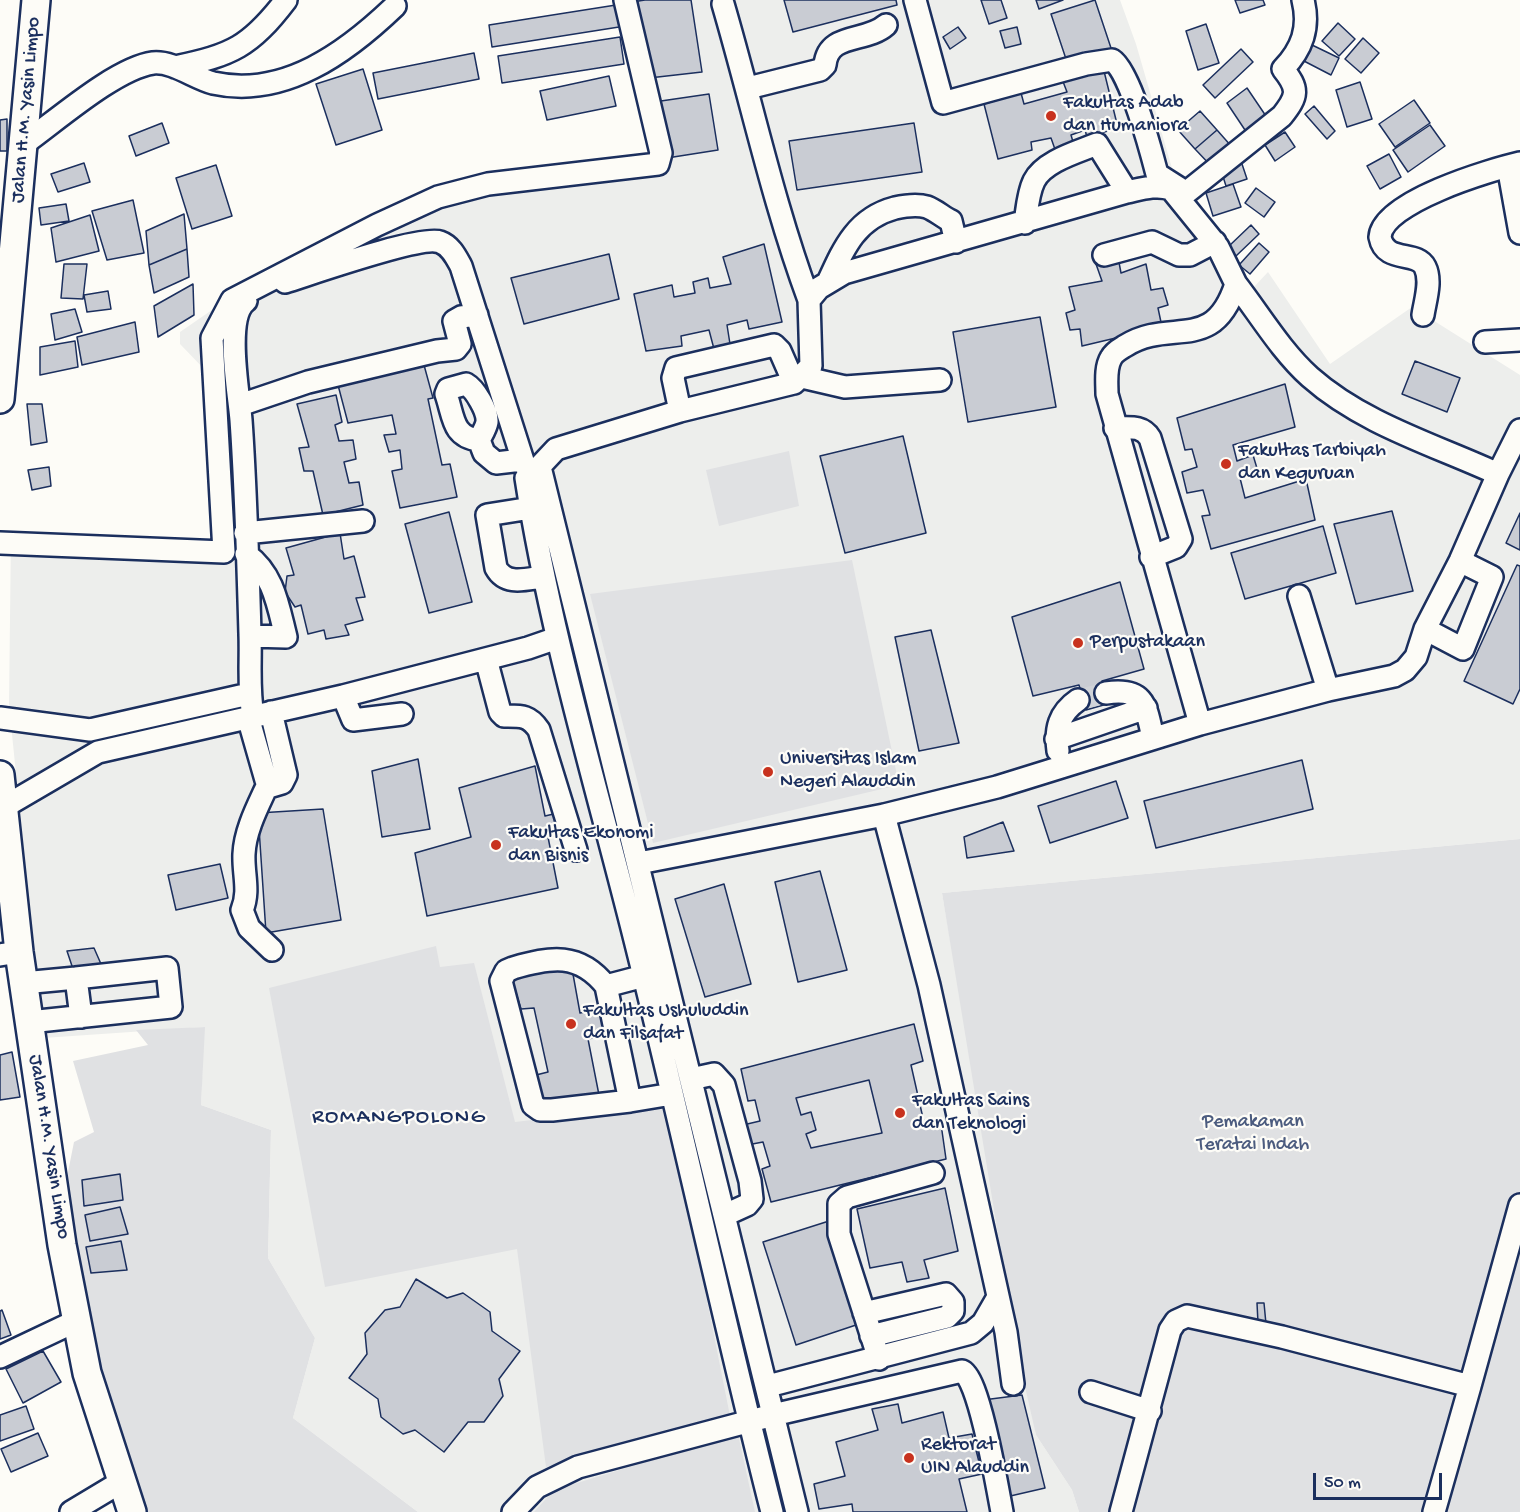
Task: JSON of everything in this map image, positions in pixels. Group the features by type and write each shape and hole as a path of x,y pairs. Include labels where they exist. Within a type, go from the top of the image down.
{"main road":[{"name":"Jalan H.M. Yasin Limpo","path":"0,399 25,143 36,0"},
{"name":"Jalan H.M. Yasin Limpo","path":"0,776 4,807 9,954 23,983 76,1322 90,1384 132,1512"}],"street":[{"path":"175,67 228,53 248,42 264,28 286,0"},
{"path":"0,543 224,552 212,338 232,300 377,225 438,197 489,184 658,164 661,153 626,0"},
{"path":"915,0 943,103 1086,63 1112,60 1118,64 1129,87 1157,174 1187,192 1217,239 1236,284 1297,364 1339,399 1407,435 1498,474"},
{"path":"1187,192 1282,116 1289,107 1295,94 1294,83 1283,69 1303,43 1303,0"},
{"path":"723,4 748,88 778,211 808,300 811,366 798,380"},
{"path":"25,143 110,82 130,71 155,63 175,67 214,83 262,86 279,82 309,70 342,50 368,31 395,6"},
{"path":"748,88 820,70 825,65 826,52 835,44 877,33 886,25"},
{"path":"1025,223 1033,183 1037,177 1053,164 1097,144 1127,192"},
{"path":"1423,315 1428,286 1425,267 1421,262 1392,254 1381,243 1380,231 1394,215 1452,183 1514,164 1520,233"},
{"path":"808,300 829,280 850,271 1025,223 1127,192 1163,186 1171,189 1217,239"},
{"path":"829,280 844,246 857,229 872,217 889,210 905,206 925,206 951,221 956,242"},
{"path":"1104,255 1152,243 1171,253 1190,255 1217,239"},
{"path":"272,950 249,928 242,910 246,899 244,855 246,840 268,784 282,783 286,775 249,694 250,636 240,405 234,341 239,309 255,294 272,286 383,252 430,241 438,242 454,254 461,266 531,468 639,863 797,1512"},
{"path":"1200,724 1115,428 1107,394 1107,376 1112,356 1134,341 1193,331 1213,322 1230,302 1236,284"},
{"path":"240,405 308,382 437,351 456,349 460,344 454,321 461,317 477,315"},
{"path":"1485,342 1520,340"},
{"path":"680,411 674,378 676,368 774,345 798,380"},
{"path":"479,440 484,453 496,463 531,468 556,449 680,411 798,380 844,387 940,380"},
{"path":"1115,428 1137,428 1147,433 1181,539 1176,547 1151,557"},
{"path":"639,863 884,815 997,787 1200,724 1328,690 1394,676 1405,670 1416,657 1425,629 1460,561 1520,430"},
{"path":"531,468 531,508 557,638 644,976 748,1422 772,1512"},
{"path":"531,508 487,515 501,575 516,580 543,577"},
{"path":"246,544 363,521"},
{"path":"246,544 271,583 286,637 250,636"},
{"path":"1425,629 1463,650 1492,577 1460,561"},
{"path":"1299,596 1328,690"},
{"path":"4,807 98,752 260,721 557,638"},
{"path":"486,658 500,712 504,716 522,715 532,720 539,730 576,850"},
{"path":"1106,693 1122,691 1140,698 1146,708 1153,738"},
{"path":"0,718 90,730 249,694"},
{"path":"343,696 353,720 402,714"},
{"path":"1060,766 1056,739 1061,715 1078,700"},
{"path":"1056,739 1146,708"},
{"path":"72,728 77,763"},
{"path":"884,815 930,985 998,1297 1013,1384"},
{"path":"630,1101 606,986 594,972 582,963 567,959 506,971 501,981 533,1105 540,1110 552,1110 630,1101 672,1094"},
{"path":"23,983 167,968 171,1007 29,1022"},
{"path":"606,986 644,976"},
{"path":"76,978 81,1017"},
{"path":"691,1078 714,1074 724,1085 750,1181 752,1199 747,1205 725,1215"},
{"path":"879,1359 839,1234 839,1204 847,1197 933,1173"},
{"path":"1434,1512 1520,1205"},
{"path":"864,1313 945,1294 952,1302 953,1311 947,1317 872,1336"},
{"path":"768,1386 879,1359 971,1333 983,1323 998,1297"},
{"path":"1121,1512 1170,1330 1176,1321 1187,1316 1282,1336 1470,1386"},
{"path":"0,1357 76,1322"},
{"path":"513,1512 537,1487 578,1467 773,1415 966,1372 992,1457 1002,1512"},
{"path":"1091,1392 1150,1411"},
{"path":"71,1512 121,1482"}],"shaded area":[{"name":"Universitas Islam Negeri Alauddin","path":"619,0 1120,0 1136,44 1176,182 1253,288 1268,272 1330,364 1412,307 1520,375 1520,839 942,893 1036,1435 1072,1490 1079,1512 418,1512 293,1418 315,1338 268,1258 271,1130 201,1105 204,1027 43,1038 9,705 11,533 219,547 206,371 180,344 180,332 238,292 456,182 657,169"}],"green space":[{"path":"789,451 799,506 719,526 706,470"},
{"path":"852,560 899,785 653,843 590,594"},
{"name":"Pemakaman Teratai Indah","path":"1520,839 1520,1512 1079,1512 1072,1490 1036,1435 1018,1356 942,893"},
{"path":"436,946 440,967 474,963 515,1122 668,1104 730,1416 546,1467 517,1249 325,1287 269,988"},
{"path":"205,1027 201,1105 271,1130 268,1258 315,1338 293,1418 418,1512 147,1512 91,1344 64,1192 74,1142 94,1132 73,1061 148,1045 136,1030"},
{"path":"869,1080 882,1133 811,1148 806,1134 816,1130 811,1112 801,1115 796,1098"},
{"path":"738,1434 755,1512 534,1512 554,1490"}],"building":[{"path":"691,0 702,72 649,78 632,2"},
{"path":"784,0 896,0 897,5 793,32"},
{"path":"981,0 1001,0 1007,18 989,24"},
{"path":"1036,0 1063,0 1039,9"},
{"path":"1095,0 1112,51 1068,65 1051,14"},
{"path":"1235,0 1263,0 1265,5 1240,13"},
{"path":"616,5 619,27 492,47 489,25"},
{"path":"1338,23 1355,39 1339,56 1322,41"},
{"path":"1206,24 1219,63 1198,70 1186,31"},
{"path":"958,27 966,38 950,49 943,37"},
{"path":"1017,27 1021,44 1005,48 1000,31"},
{"path":"620,37 624,64 502,83 498,56"},
{"path":"1363,38 1379,53 1361,73 1345,59"},
{"path":"1310,44 1339,58 1331,75 1302,60"},
{"path":"1241,49 1253,62 1215,98 1203,85"},
{"path":"474,53 479,79 378,99 373,73"},
{"name":"Fakultas Adab dan Humaniora","path":"1103,67 1118,128 1087,137 1085,130 1071,135 1076,152 1057,155 1051,138 1031,142 1032,150 998,159 984,104 1021,93 1024,104 1067,92 1062,79"},
{"path":"363,69 382,130 336,145 316,84"},
{"path":"609,76 616,106 547,120 540,91"},
{"path":"1360,82 1372,119 1347,127 1336,90"},
{"path":"1247,88 1270,122 1249,136 1227,103"},
{"path":"709,94 718,150 667,158 654,102"},
{"path":"1414,100 1430,123 1395,147 1379,124"},
{"path":"1314,106 1335,131 1327,139 1305,114"},
{"path":"1200,111 1217,130 1195,149 1178,130"},
{"path":"7,119 7,151 0,151 0,120"},
{"path":"162,123 169,143 136,156 129,136"},
{"path":"914,123 922,172 797,190 789,141"},
{"path":"1430,125 1445,146 1408,172 1393,150"},
{"path":"1217,130 1232,147 1213,168 1195,149"},
{"path":"1285,132 1295,147 1275,161 1265,145"},
{"path":"1389,154 1401,177 1380,189 1367,166"},
{"path":"1241,161 1247,179 1226,186 1220,167"},
{"path":"84,163 90,182 58,192 51,174"},
{"path":"216,165 232,216 192,229 176,178"},
{"path":"1233,184 1241,207 1213,216 1206,193"},
{"path":"1256,188 1275,202 1264,217 1245,203"},
{"path":"133,200 144,253 107,260 92,211"},
{"path":"66,204 69,221 41,225 39,208"},
{"path":"184,214 187,249 149,265 146,231"},
{"path":"90,215 99,251 56,262 51,228"},
{"path":"1251,225 1259,234 1236,256 1228,247"},
{"path":"1259,243 1269,252 1250,274 1239,265"},
{"path":"764,244 782,322 749,329 747,320 727,325 730,344 714,349 709,330 681,336 682,346 646,351 634,294 672,285 674,297 695,293 693,282 708,278 710,288 731,284 723,257"},
{"path":"187,249 189,277 154,293 149,265"},
{"path":"609,254 619,299 524,324 511,278"},
{"path":"1118,257 1121,273 1146,264 1151,290 1163,288 1168,305 1158,308 1162,327 1082,346 1080,329 1070,330 1066,313 1075,310 1069,287 1102,281 1096,264"},
{"path":"64,264 87,264 83,299 61,298"},
{"path":"193,284 194,315 158,337 154,306"},
{"path":"108,291 111,309 87,312 84,295"},
{"path":"75,309 82,332 55,340 51,314"},
{"path":"1040,317 1056,407 968,422 953,332"},
{"path":"135,322 139,352 82,365 77,337"},
{"path":"75,341 78,367 40,375 40,347"},
{"path":"1415,361 1460,378 1447,412 1402,394"},
{"path":"424,365 433,398 428,399 442,465 450,464 457,497 400,508 392,471 402,469 400,450 389,452 384,435 396,434 392,415 348,423 338,385"},
{"name":"Fakultas Tarbiyah dan Keguruan","path":"1285,384 1295,427 1233,445 1237,461 1253,455 1259,475 1240,478 1245,498 1306,479 1315,520 1211,549 1202,516 1210,515 1203,490 1187,493 1182,472 1197,467 1192,449 1185,450 1177,418"},
{"path":"336,395 342,422 335,425 339,441 353,440 356,459 344,462 349,483 359,482 363,505 323,515 313,471 304,471 299,448 309,447 297,404"},
{"path":"27,404 42,404 47,442 31,445"},
{"path":"903,436 926,533 845,553 820,456"},
{"path":"49,467 51,486 32,490 28,470"},
{"path":"1392,511 1413,591 1356,604 1334,524"},
{"path":"449,512 472,602 429,613 405,524"},
{"path":"1520,513 1520,550 1506,543"},
{"path":"1323,526 1336,573 1245,599 1231,553"},
{"path":"340,533 344,559 354,556 365,597 356,598 363,620 345,625 349,635 326,639 324,630 308,634 301,605 295,607 285,592 287,576 294,575 286,548"},
{"path":"1517,565 1520,566 1520,689 1513,704 1464,681"},
{"name":"Perpustakaan","path":"1120,582 1144,669 1102,681 1107,704 1086,710 1079,685 1033,696 1012,617"},
{"path":"931,630 959,743 919,751 895,637"},
{"path":"418,759 430,829 382,837 372,771"},
{"path":"1302,760 1313,809 1156,848 1144,801"},
{"name":"Fakultas Ekonomi dan Bisnis","path":"535,766 545,816 562,812 568,834 548,837 558,888 427,916 415,853 471,837 459,788"},
{"path":"1116,781 1128,818 1050,843 1038,806"},
{"path":"323,809 341,920 266,933 258,813"},
{"path":"1003,822 1014,851 967,858 964,837"},
{"path":"220,864 228,898 176,910 168,875"},
{"path":"820,871 847,970 798,982 775,882"},
{"path":"724,884 751,984 705,997 675,899"},
{"path":"94,948 101,964 74,972 67,951"},
{"name":"Fakultas Ushuluddin dan Filsafat","path":"571,963 580,1013 601,1009 607,1035 588,1039 599,1095 545,1107 536,1075 548,1072 534,1008 521,1009 511,977"},
{"name":"Fakultas Sains dan Teknologi","path":"914,1024 923,1061 911,1065 925,1127 941,1124 946,1159 771,1202 762,1169 770,1166 763,1142 747,1145 743,1125 760,1121 755,1100 748,1101 741,1069","holes":["869,1080 882,1133 811,1148 806,1134 816,1130 811,1112 801,1115 796,1098"]},
{"path":"12,1052 20,1097 0,1100 0,1055"},
{"path":"120,1174 123,1200 84,1206 82,1180"},
{"path":"945,1188 958,1251 924,1260 929,1278 907,1282 902,1262 870,1268 857,1209"},
{"path":"120,1207 128,1234 90,1241 85,1215"},
{"path":"829,1221 862,1323 796,1345 763,1242"},
{"path":"121,1241 127,1270 91,1273 86,1247"},
{"path":"416,1279 447,1298 463,1293 490,1312 492,1331 520,1351 499,1379 503,1396 484,1422 468,1422 444,1452 415,1430 403,1434 381,1417 378,1399 349,1378 367,1354 365,1333 385,1310 400,1307"},
{"path":"1257,1303 1264,1303 1266,1324 1258,1323"},
{"path":"2,1310 11,1335 0,1339 0,1311"},
{"path":"43,1351 61,1382 23,1403 6,1369"},
{"path":"1022,1395 1045,1488 1006,1497 983,1400"},
{"name":"Rektorat UIN Alauddin","path":"898,1404 902,1423 943,1412 949,1438 972,1434 982,1474 959,1479 967,1512 853,1512 852,1504 819,1509 814,1484 845,1476 836,1442 878,1430 872,1409"},
{"path":"26,1406 34,1429 0,1441 0,1415"},
{"path":"38,1433 48,1456 11,1472 1,1449"}],"tunnel":[{"path":"1078,700 1106,693"}],"place":[{"name":"Fakultas Adab dan Humaniora","path":"1051,116"},
{"name":"Fakultas Tarbiyah dan Keguruan","path":"1226,464"},
{"name":"Perpustakaan","path":"1078,643"},
{"name":"Universitas Islam Negeri Alauddin","path":"768,772"},
{"name":"Fakultas Ekonomi dan Bisnis","path":"496,845"},
{"name":"Fakultas Ushuluddin dan Filsafat","path":"571,1024"},
{"name":"Fakultas Sains dan Teknologi","path":"900,1113"},
{"name":"Rektorat UIN Alauddin","path":"909,1458"}],"district":[{"name":"ROMANGPOLONG","path":"399,1119"}]}
